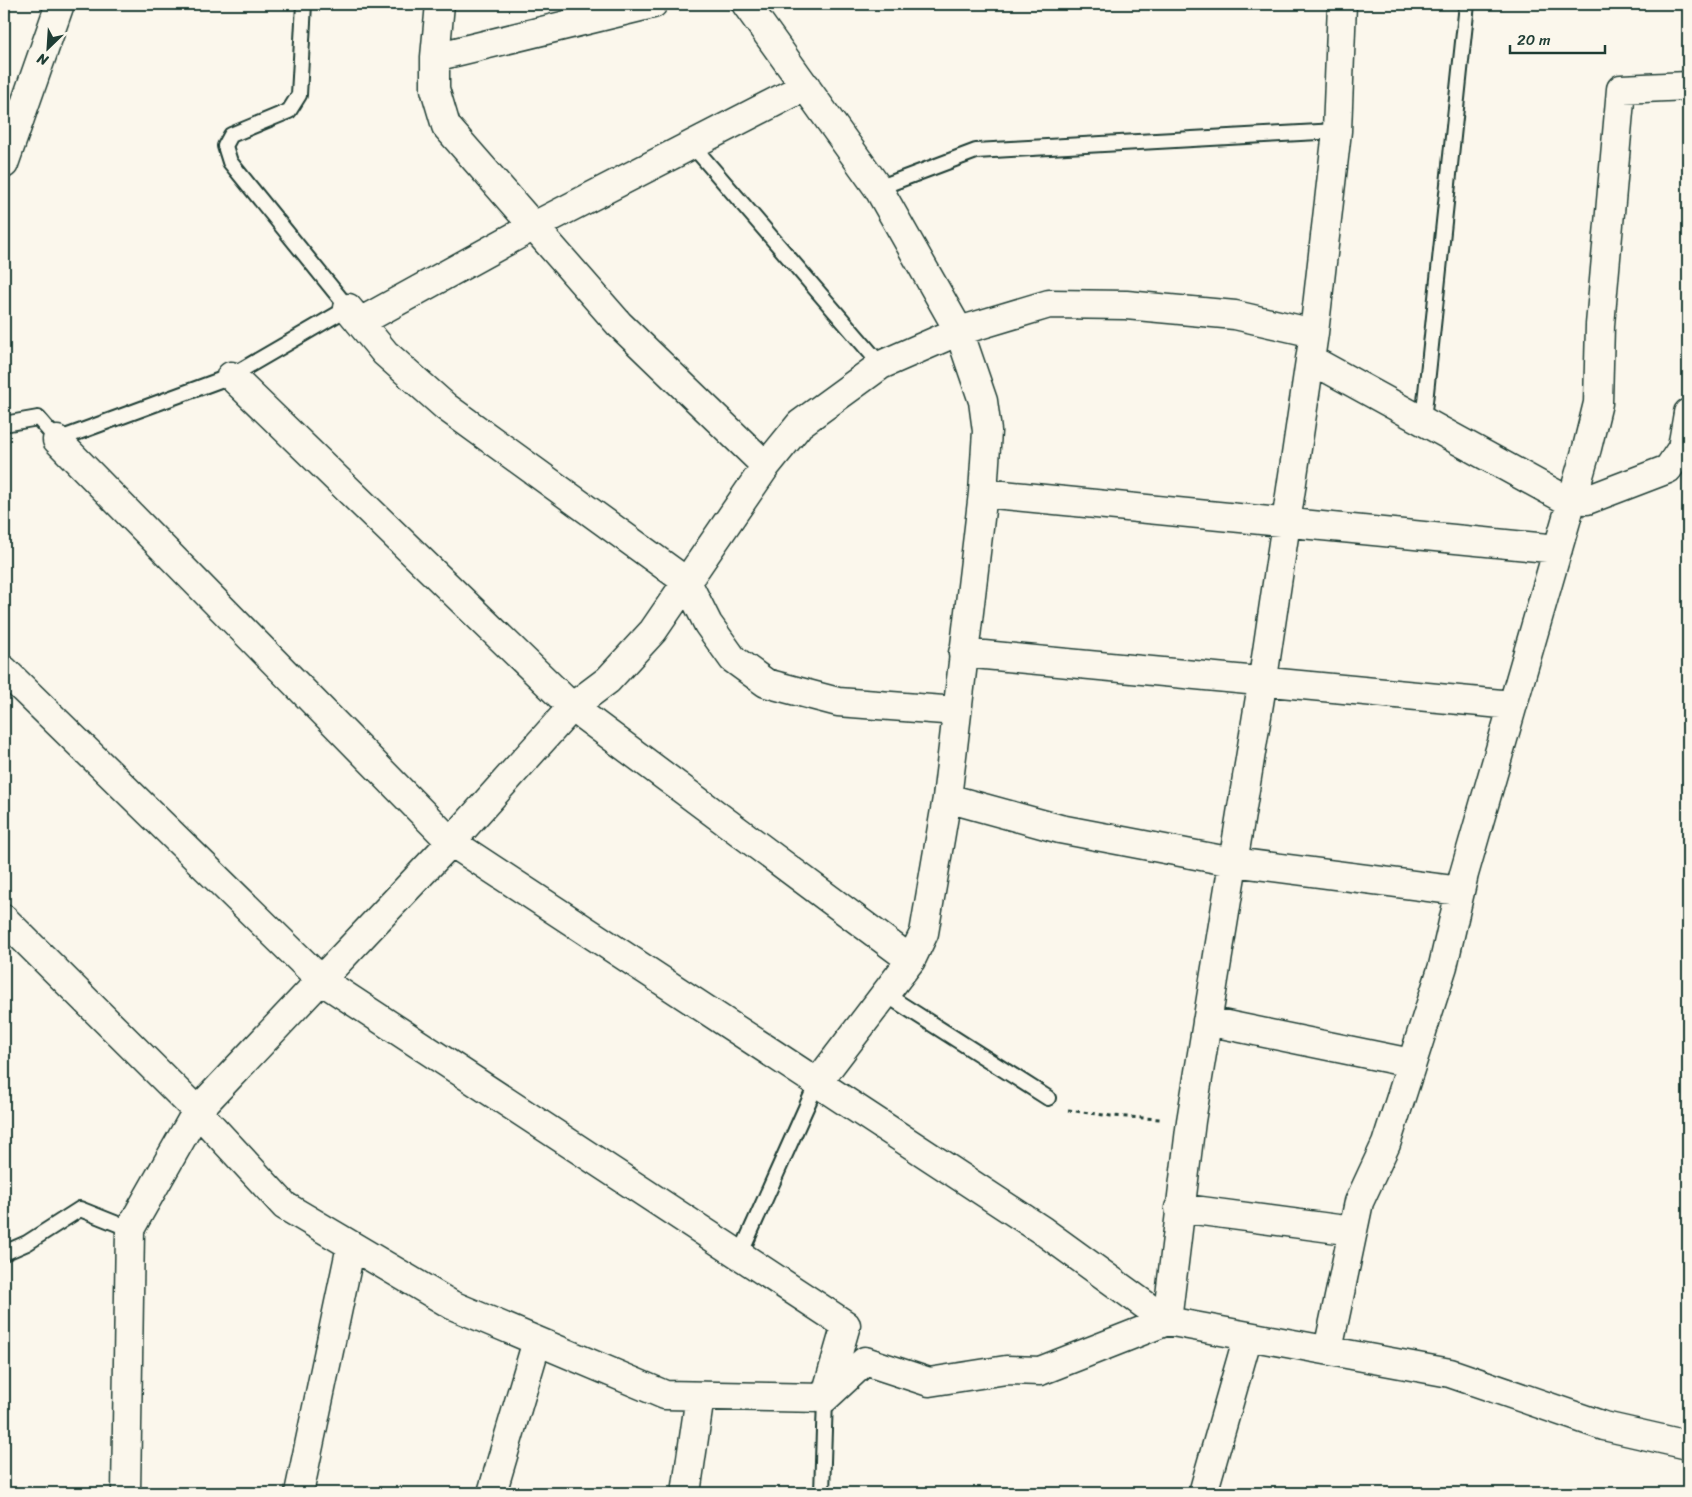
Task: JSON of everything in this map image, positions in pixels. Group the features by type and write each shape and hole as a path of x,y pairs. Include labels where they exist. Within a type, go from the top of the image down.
{"street":[{"path":"4,164 60,4"},
{"path":"440,4 435,57 435,89 446,126 619,324 766,466"},
{"path":"435,57 580,13 653,4"},
{"path":"746,4 878,188 959,331 983,401 987,431 983,492 947,798 924,933 911,960 817,1082"},
{"path":"1167,1321 1179,1208 1191,1121 1262,682 1314,333 1337,131 1342,4"},
{"path":"806,86 534,226 354,315 385,353 446,407 687,582 708,624 733,659 766,683 838,702 957,711"},
{"path":"1328,1350 1359,1202 1386,1144 1443,966 1460,891 1598,403 1600,325 1621,89 1688,86"},
{"path":"126,1493 130,1229 197,1111 451,842 572,707 608,680 653,631 766,466 800,424 881,365 959,331 1049,304 1126,305 1236,315 1314,333"},
{"path":"1310,359 1563,498 1587,500 1668,469 1682,448 1688,413"},
{"path":"231,376 572,707 911,960"},
{"path":"57,440 451,842 1043,1231 1167,1321 1450,1373 1604,1426 1688,1445"},
{"path":"983,492 1558,549"},
{"path":"964,653 1512,705"},
{"path":"4,670 321,980 846,1325 824,1398"},
{"path":"947,798 1060,829 1233,862 1460,891"},
{"path":"4,919 197,1111 285,1206 452,1305 665,1395 824,1398 865,1361 929,1382 1006,1370 1040,1371 1167,1321"},
{"path":"1207,1021 1412,1063"},
{"path":"1179,1208 1353,1230"},
{"path":"299,1493 352,1246"},
{"path":"1203,1493 1248,1336"},
{"path":"492,1493 537,1341"},
{"path":"686,1493 700,1396"}],"lane":[{"path":"4,424 38,418 57,440 231,376 354,315 230,162 225,146 231,135 289,111 299,95 304,4"},
{"path":"1423,422 1467,4"},
{"path":"878,188 976,151 1337,131"},
{"path":"692,145 881,365"},
{"path":"885,994 1048,1098"},
{"path":"740,1255 817,1082"},
{"path":"4,1253 27,1243 80,1209 130,1229"},
{"path":"822,1493 824,1398"}],"path":[{"path":"1048,1098 1070,1112 1191,1121"}]}
